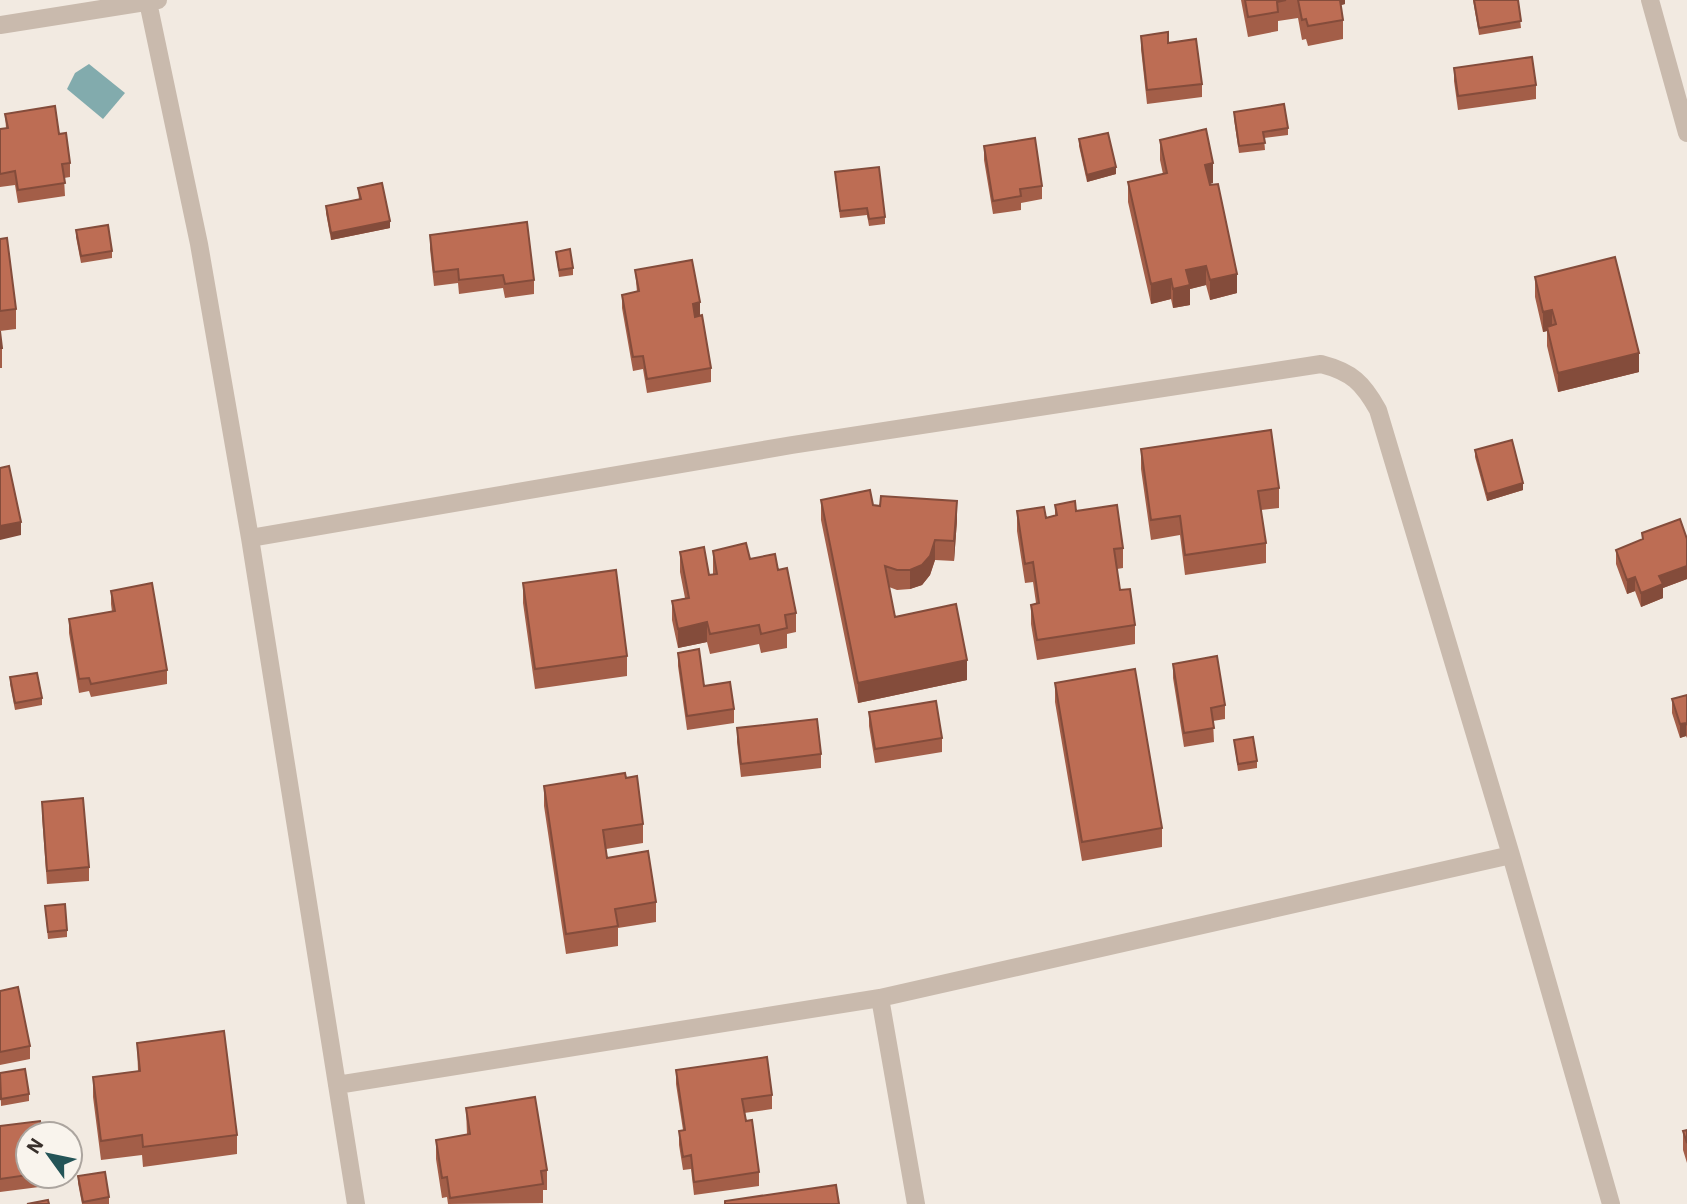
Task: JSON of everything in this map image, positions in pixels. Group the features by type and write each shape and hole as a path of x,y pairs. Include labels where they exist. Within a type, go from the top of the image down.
{"street":[{"path":"1650,0 1687,133"},
{"path":"0,25 153,1 250,538 356,1204"},
{"path":"250,538 819,440 1159,388 1321,365 1349,374 1366,389 1378,410 1511,855 1611,1204"},
{"path":"337,1085 880,999 1511,855"},
{"path":"880,999 916,1204"}],"water":[{"path":"89,64 125,93 103,119 67,89 75,73"}],"building":[{"path":"1245,0 1286,0 1277,2 1278,12 1248,17"},
{"path":"1298,0 1340,0 1343,20 1308,26 1306,19 1302,20"},
{"path":"1474,0 1518,0 1521,21 1479,28"},
{"path":"1168,32 1168,43 1196,39 1202,84 1147,90 1141,36"},
{"path":"1532,57 1536,85 1458,96 1454,68"},
{"path":"1284,104 1288,128 1263,132 1265,143 1239,146 1234,112"},
{"path":"55,106 59,134 66,133 70,163 62,164 65,183 18,190 15,171 0,174 0,129 8,128 5,114"},
{"path":"1206,129 1213,163 1205,165 1210,185 1218,184 1237,274 1210,280 1206,266 1186,270 1190,285 1173,289 1171,279 1151,284 1128,182 1167,173 1160,140"},
{"path":"1108,133 1116,167 1087,175 1079,139"},
{"path":"1035,138 1042,186 1020,189 1021,196 993,201 984,146"},
{"path":"879,167 885,217 869,219 867,208 840,211 835,172"},
{"path":"382,183 390,221 331,233 326,206 361,199 358,188"},
{"path":"527,222 534,280 505,284 503,275 459,280 458,269 434,272 430,235"},
{"path":"108,225 112,251 81,256 76,230"},
{"path":"7,238 16,309 0,311 0,239"},
{"path":"570,249 573,268 559,270 556,252"},
{"path":"1615,257 1639,353 1558,373 1547,327 1556,324 1552,310 1543,312 1535,277"},
{"path":"692,260 700,302 693,304 695,317 702,315 711,368 647,379 643,356 633,357 622,295 639,291 635,270"},
{"path":"1271,430 1279,488 1258,491 1266,543 1185,555 1180,516 1151,520 1141,449"},
{"path":"1512,440 1523,483 1487,494 1475,450"},
{"path":"9,466 21,522 0,526 0,468"},
{"path":"870,490 873,505 880,506 881,496 957,501 954,541 935,540 930,556 922,565 910,570 885,566 895,617 956,604 967,660 858,683 821,500"},
{"path":"1075,501 1076,511 1117,505 1123,548 1114,549 1120,590 1130,589 1135,625 1037,640 1031,605 1039,603 1033,562 1025,564 1017,511 1044,507 1046,518 1057,515 1055,505"},
{"path":"1680,519 1687,539 1687,566 1659,576 1663,584 1641,593 1635,577 1627,580 1616,550 1643,539 1642,533"},
{"path":"746,543 750,559 775,554 778,570 787,568 796,613 785,615 787,628 761,634 759,625 710,634 707,622 678,629 672,601 689,598 680,552 704,547 709,575 717,574 713,551"},
{"path":"616,570 627,656 535,669 523,583"},
{"path":"152,583 167,670 91,684 89,678 79,679 69,619 115,611 111,591"},
{"path":"699,649 704,686 730,682 734,709 687,716 678,653"},
{"path":"1217,656 1225,705 1211,708 1214,728 1184,733 1173,664"},
{"path":"1135,669 1162,828 1082,842 1055,683"},
{"path":"37,673 42,698 15,703 10,677"},
{"path":"1687,695 1687,725 1680,724 1672,699"},
{"path":"936,701 942,738 875,749 869,712"},
{"path":"817,719 821,754 741,764 737,728"},
{"path":"1253,737 1257,761 1238,764 1234,740"},
{"path":"625,773 626,778 637,776 643,824 603,830 607,858 648,851 656,902 615,909 618,926 566,934 544,786"},
{"path":"83,798 89,867 47,871 42,802"},
{"path":"65,904 67,930 48,932 45,906"},
{"path":"18,987 30,1046 0,1052 0,991"},
{"path":"224,1031 237,1135 143,1147 142,1135 101,1141 93,1077 140,1071 137,1043"},
{"path":"767,1057 772,1095 742,1099 746,1121 752,1120 759,1172 694,1182 691,1155 683,1157 679,1131 685,1130 676,1070"},
{"path":"25,1069 29,1094 1,1099 0,1073"},
{"path":"535,1097 547,1170 541,1171 543,1184 450,1198 447,1177 442,1178 436,1140 470,1134 466,1108"},
{"path":"14,1124 14,1177 0,1179 0,1126"},
{"path":"105,1172 109,1197 83,1202 81,1190 84,1190 84,1175"},
{"path":"836,1185 839,1204 725,1204 725,1201"},
{"path":"48,1200 49,1204 27,1204"}]}
